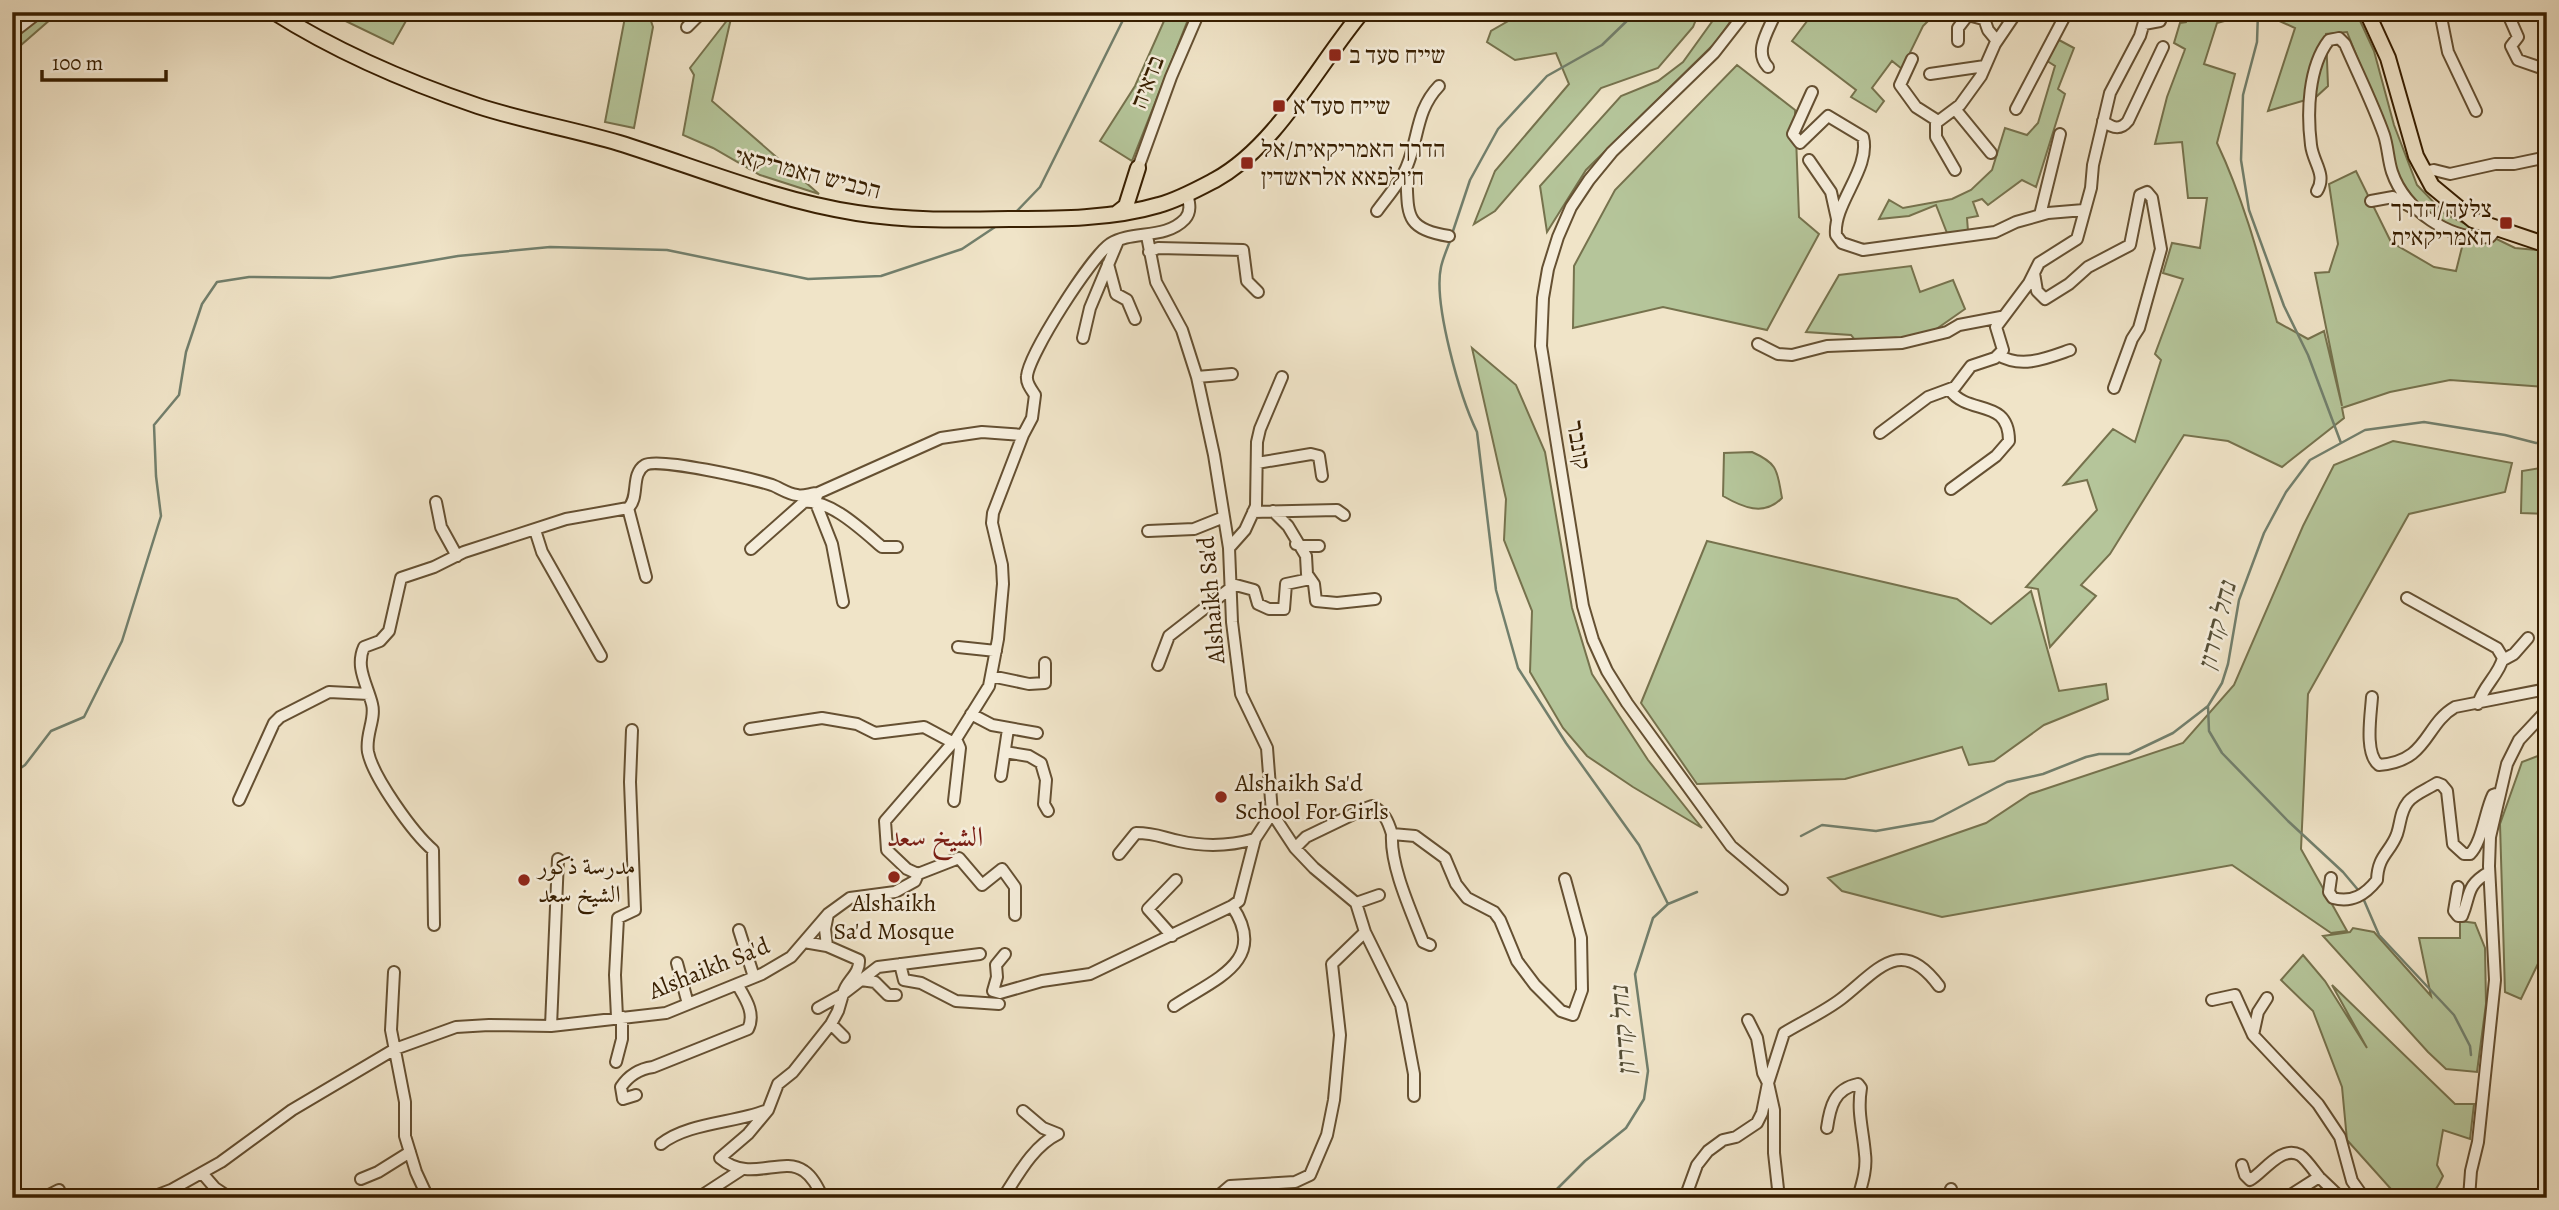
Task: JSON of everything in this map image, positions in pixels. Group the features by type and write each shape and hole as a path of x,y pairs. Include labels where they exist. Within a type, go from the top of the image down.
{"main road":[{"name":"הכביש האמריקאי","path":"274,12 394,74 479,106 616,142 782,195 856,213 955,220 1055,219 1136,211 1187,193 1218,178 1258,146 1278,123 1362,12"},
{"path":"2367,12 2388,58 2416,156 2432,186 2473,220 2547,245"},
{"path":"1117,213 1126,206 1138,168"},
{"path":"1138,168 1139,199 1141,203 1154,206"},
{"path":"1130,195 1131,206 1136,211"}],"street":[{"path":"12,33 39,12"},
{"path":"687,27 702,12"},
{"name":"בדאיה","path":"1138,168 1171,77 1199,12"},
{"name":"קונבר","path":"1746,12 1690,78 1612,152 1589,180 1572,207 1558,237 1548,269 1543,298 1541,346 1583,606 1593,640 1607,671 1627,704 1706,815 1731,846 1782,889"},
{"path":"1768,67 1759,53 1776,12"},
{"path":"2016,109 2067,12"},
{"path":"1880,433 1928,397 1950,390 1971,366 1995,358 2003,350 1996,327 2001,317 2039,263 2077,239 2110,93 2140,36 2147,12"},
{"path":"2144,24 2160,21 2163,12"},
{"path":"2440,12 2448,52 2476,111"},
{"path":"2507,12 2518,37 2511,46 2518,61 2547,70"},
{"path":"1955,170 1936,137 1936,123 1955,109 1981,76 1997,41 2016,13"},
{"path":"1958,41 1958,28 1968,15 1983,16 1988,30 1997,41"},
{"path":"2317,191 2322,178 2311,147 2311,86 2324,47 2329,40 2339,38 2345,44 2384,135 2399,187 2419,213"},
{"path":"2103,121 2115,128 2120,128 2128,121 2163,47"},
{"path":"1912,59 1900,85 1916,107 1938,121"},
{"path":"1930,74 1985,66"},
{"path":"1377,211 1406,170 1418,122 1431,94 1439,86"},
{"path":"1812,92 1793,134 1800,143 1828,116 1863,137 1865,144 1854,184 1837,219"},
{"path":"1955,109 1991,153"},
{"path":"2040,215 2060,134"},
{"path":"2424,172 2434,170 2449,174 2495,164 2514,164 2547,158"},
{"path":"1809,160 1831,192 1837,219 1836,235 1842,243 1863,250 1995,232 2040,215 2084,210"},
{"path":"1406,170 1409,213 1417,228 1449,236"},
{"path":"2034,273 2038,291 2045,299 2069,284 2088,267 2130,245 2140,195 2147,192 2152,198 2161,249 2139,328 2132,339 2114,388"},
{"path":"918,874 907,869 887,850 885,821 954,741 989,686 996,652 1003,574 992,523 993,513 1036,404 1035,395 1027,383 1027,375 1043,339 1085,273 1110,244 1163,231 1186,218 1190,205 1187,193"},
{"path":"2371,201 2393,197 2442,228 2482,238 2490,237 2497,228"},
{"name":"Alshaikh Sa'd","path":"1147,236 1156,282 1182,330 1214,455 1229,548 1232,622 1241,694 1267,748 1272,813"},
{"path":"1083,338 1090,308 1118,241"},
{"path":"1149,252 1158,248 1243,250 1247,281 1258,292"},
{"path":"1108,264 1116,294 1127,300 1135,320"},
{"path":"1758,344 1778,354 1792,355 1827,346 1902,343 1947,332 1959,325 2001,317"},
{"path":"1998,355 2007,360 2037,361 2070,350"},
{"path":"1196,377 1232,374"},
{"path":"1229,548 1245,530 1256,506 1260,429 1282,377"},
{"path":"1950,390 1959,398 1999,414 2005,419 2009,430 2009,441 1996,456 1951,489"},
{"path":"751,549 804,502 941,438 982,432 1023,435"},
{"path":"1257,463 1311,454 1319,456 1322,476"},
{"path":"434,925 433,850 419,839 383,783 369,754 367,738 373,706 360,670 362,650 370,643 380,641 389,631 401,578 494,542 566,519 628,508 635,498 639,473 643,466 650,463 696,468 772,485 798,496 816,497 882,547 897,547"},
{"path":"816,497 832,544 843,602"},
{"path":"436,502 441,527 457,556"},
{"path":"628,508 646,577"},
{"path":"1253,512 1337,510 1344,515"},
{"path":"1273,511 1288,526 1296,544 1306,556 1307,574 1314,584 1316,601 1338,603 1375,599"},
{"path":"1148,531 1194,529 1224,517"},
{"path":"535,530 542,552 601,656"},
{"path":"1296,544 1303,547 1319,546"},
{"path":"1158,665 1168,636 1232,585 1254,590 1258,604 1264,607 1284,609 1286,584 1310,579"},
{"path":"2407,598 2497,648 2503,660"},
{"path":"2478,704 2483,688 2500,669 2503,660 2514,654 2528,638"},
{"path":"958,647 996,652"},
{"path":"991,676 1029,684 1045,682 1045,663"},
{"path":"2372,697 2370,750 2378,765 2396,761 2423,745 2447,712 2455,707 2547,689"},
{"path":"239,800 253,765 274,723 280,717 329,692 369,694"},
{"path":"2469,1198 2471,1171 2478,1143 2495,980 2489,872 2490,837 2507,764 2519,740 2547,710"},
{"path":"971,714 992,725 1037,733"},
{"path":"750,729 822,718 857,724 876,733 924,727 954,741 960,748 954,801"},
{"path":"1001,776 1008,729"},
{"path":"616,1062 622,1039 615,975 618,918 635,910 630,782 632,730"},
{"path":"1005,752 1029,756 1041,763 1046,780 1044,804 1048,811"},
{"path":"2331,878 2329,892 2333,898 2342,901 2360,896 2373,885 2386,850 2396,836 2401,813 2410,799 2437,783 2447,791 2453,844 2464,855 2470,854 2475,849 2490,801 2493,795 2499,794"},
{"path":"1296,848 1306,837 1372,806 1388,818 1392,834 1391,845 1405,893 1423,942 1430,945"},
{"path":"1005,954 996,965 993,991 1000,993 1053,978 1090,974 1232,906 1239,901 1255,839 1272,813 1296,848 1314,868 1356,904 1365,932 1401,1005 1414,1074 1414,1096"},
{"path":"1119,854 1136,833 1156,833 1179,841 1224,846 1255,839"},
{"path":"1392,834 1415,836 1445,858 1456,884 1467,898 1494,912 1500,920 1517,961 1535,985 1558,1004 1561,1011 1573,1015 1582,990 1581,938 1564,879"},
{"name":"Alshaikh Sa'd","path":"150,1198 171,1190 221,1162 292,1110 395,1049 456,1027 551,1026 666,1013 754,977 790,957 828,914 850,898 895,892 915,881 918,874 959,858 982,885 1002,869 1015,887 1015,915"},
{"path":"551,1026 558,859"},
{"path":"2458,887 2454,911 2458,916 2462,916 2467,893 2479,878 2489,872"},
{"path":"1172,936 1148,909 1176,880"},
{"path":"1356,904 1379,895"},
{"path":"1174,1006 1225,974 1238,962 1245,938 1243,922 1232,906"},
{"path":"827,946 825,940 828,914"},
{"path":"739,930 754,977"},
{"path":"1216,1198 1230,1186 1295,1182 1310,1175 1327,1135 1334,1100 1340,1035 1332,964 1365,932"},
{"path":"741,1170 720,1158 748,1134 768,1110 778,1084 793,1072 831,1024 838,1011 844,987 858,972 859,960 827,946 804,942"},
{"path":"818,1008 843,995 878,967 980,954"},
{"path":"1685,1198 1697,1165 1708,1152 1723,1140 1736,1137 1757,1123 1784,1033 1838,1001 1875,970 1893,960 1914,961 1927,970 1939,986"},
{"path":"677,963 688,1004"},
{"path":"900,964 904,980 921,982 956,1001 999,1004"},
{"path":"394,972 391,1030 405,1102 405,1136 429,1198"},
{"path":"861,980 875,982 888,995 896,995"},
{"path":"636,1095 623,1099 621,1087 642,1068 748,1028 752,1021 749,1005 737,984"},
{"path":"2212,1000 2235,995 2253,1035 2318,1104 2340,1137 2352,1181 2364,1198"},
{"path":"2253,1035 2258,1012 2267,998"},
{"path":"1748,1020 1757,1038 1763,1073 1774,1110 1774,1153 1779,1198"},
{"path":"831,1024 844,1037"},
{"path":"1827,1128 1833,1100 1841,1091 1858,1084 1861,1087 1858,1117 1866,1155 1858,1198"},
{"path":"661,1144 674,1134 746,1118 768,1110"},
{"path":"1003,1198 1022,1168 1058,1134 1043,1128 1023,1111"},
{"path":"360,1179 378,1172 410,1152"},
{"path":"2242,1165 2250,1180 2275,1159 2287,1153 2299,1155 2341,1198"},
{"path":"698,1198 741,1170 795,1166 805,1171 815,1182 823,1198"},
{"path":"202,1173 215,1188 230,1198"},
{"path":"2286,1198 2319,1177"},
{"path":"43,1198 59,1190"}],"green space":[{"path":"12,12 59,12 20,46 12,58"},
{"path":"327,12 411,12 393,44"},
{"path":"626,12 648,12 653,27 634,128 605,122"},
{"path":"1168,12 1191,12 1132,161 1100,141 1135,86"},
{"path":"1524,12 1699,12 1693,27 1658,68 1601,88 1495,211 1474,224 1495,171 1569,84 1556,53 1515,60 1487,42 1491,31"},
{"path":"1719,12 1737,12 1716,42 1586,170 1547,232 1540,186 1621,96 1658,81 1683,62"},
{"path":"1814,12 1927,12 1931,18 1923,26 1902,69 1892,61 1872,88 1884,101 1876,112 1851,97 1856,90 1792,41"},
{"path":"2190,12 2356,12 2374,51 2394,125 2417,185 2445,214 2515,248 2547,251 2547,387 2450,380 2390,392 2342,408 2344,418 2282,467 2228,441 2184,435 2110,554 2081,585 2096,596 2050,647 2038,589 2026,587 2097,510 2087,480 2064,485 2113,429 2135,442 2161,360 2155,354 2183,279 2163,273 2172,243 2200,248 2207,198 2188,198 2182,142 2155,144 2167,97 2185,49 2174,43 2180,23 2186,22","holes":["2254,13 2266,15 2295,28 2268,111 2316,97 2328,86 2326,34 2347,32 2379,112 2400,179 2436,231 2463,243 2456,271 2434,267 2391,242 2356,171 2329,184 2338,244 2329,272 2315,273 2342,406 2324,331 2308,339 2277,322 2243,209 2217,143 2235,74 2204,64 2217,23"]},
{"path":"732,14 712,101 819,194 760,175 713,148 683,135 694,75 690,68"},
{"path":"2059,40 2074,48 2058,89 2065,94 2036,187 2022,180 1988,205 1982,199 1973,202 1978,216 1967,218 1968,231 1947,233 1936,205 1909,216 1879,219 1889,200 1903,208 1952,199 1971,190 1992,170 2005,128 2027,135 2038,123 2055,66 2044,59"},
{"path":"1737,65 1795,110 1799,217 1819,234 1767,330 1663,307 1573,328 1574,266 1615,190"},
{"path":"1911,266 1920,292 1953,280 1965,309 1932,332 1887,341 1855,340 1851,335 1806,332 1839,275"},
{"path":"1472,348 1516,385 1545,452 1572,608 1592,674 1648,760 1702,828 1587,756 1563,728 1530,672 1532,611 1504,540 1506,499"},
{"path":"2393,441 2512,463 2505,492 2409,514 2308,694 2301,849 2347,931 2331,933 2232,865 1942,917 1842,891 1828,878 1986,823 2030,794 2183,743 2234,685 2303,526 2334,465"},
{"path":"1752,452 1767,460 1775,469 1782,498 1775,504 1760,509 1738,504 1723,496 1724,453"},
{"path":"2547,467 2547,514 2521,513 2522,471"},
{"path":"1707,541 1957,599 1991,624 2031,591 2059,691 2106,684 2108,699 2044,725 1994,761 1969,765 1962,747 1845,779 1697,784 1641,703"},
{"path":"2547,755 2547,945 2521,999 2505,992 2500,824 2522,762"},
{"path":"2460,921 2475,923 2485,948 2486,1004 2477,1072 2446,1069 2323,936 2350,932 2353,928 2374,932 2431,996 2419,938 2460,938"},
{"path":"2303,955 2325,981 2367,1048 2332,985 2455,1104 2474,1104 2470,1139 2443,1130 2437,1165 2443,1176 2435,1191 2427,1198 2399,1198 2347,1140 2342,1087 2313,1011 2281,980"}],"waterway":[{"path":"1015,213 1040,187 1127,12"},
{"path":"1452,234 1470,180 1498,129 1547,76 1602,45 1636,12"},
{"path":"2258,12 2257,42 2243,95 2241,160 2249,210 2284,306 2308,355 2341,443"},
{"path":"12,774 25,765 51,731 84,717 122,641 161,516 154,425 179,395 186,352 202,304 217,282 249,277 330,278 458,256 550,247 667,250 808,279 881,276 962,249 998,225"},
{"path":"1450,241 1442,264 1440,283 1444,326 1463,397 1477,432 1496,590 1518,668 1566,743 1639,845 1668,904"},
{"name":"נחל קדרון","path":"1801,836 1822,825 1876,831 1933,821 2007,782 2043,774 2099,754 2129,754 2173,733 2208,706 2222,683 2239,600 2264,533 2286,492 2310,460 2365,430 2424,422 2505,435 2536,443 2547,442"},
{"path":"2208,706 2209,731 2222,753 2359,891"},
{"name":"נחל קדרון","path":"1548,1198 1585,1161 1626,1128 1644,1099 1648,1071 1635,974 1653,918 1668,904 1697,892"},
{"path":"2363,898 2379,935 2454,1015 2470,1046 2471,1055"}],"place":[{"name":"שייח סעד ב","path":"1335,55"},
{"name":"שייח סעד א","path":"1279,106"},
{"name":"הדרך האמריקאית/אל ח׳ולפאא אלראשדין","path":"1247,163"},
{"name":"צלעה/הדרך האמריקאית","path":"2506,223"},
{"name":"Alshaikh Sa'd School For Girls","path":"1221,797"},
{"name":"Alshaikh Sa'd Mosque","path":"894,877"},
{"name":"مدرسة ذكور الشيخ سعد","path":"524,880"}],"district":[{"name":"الشيخ سعد","path":"935,837"}]}
